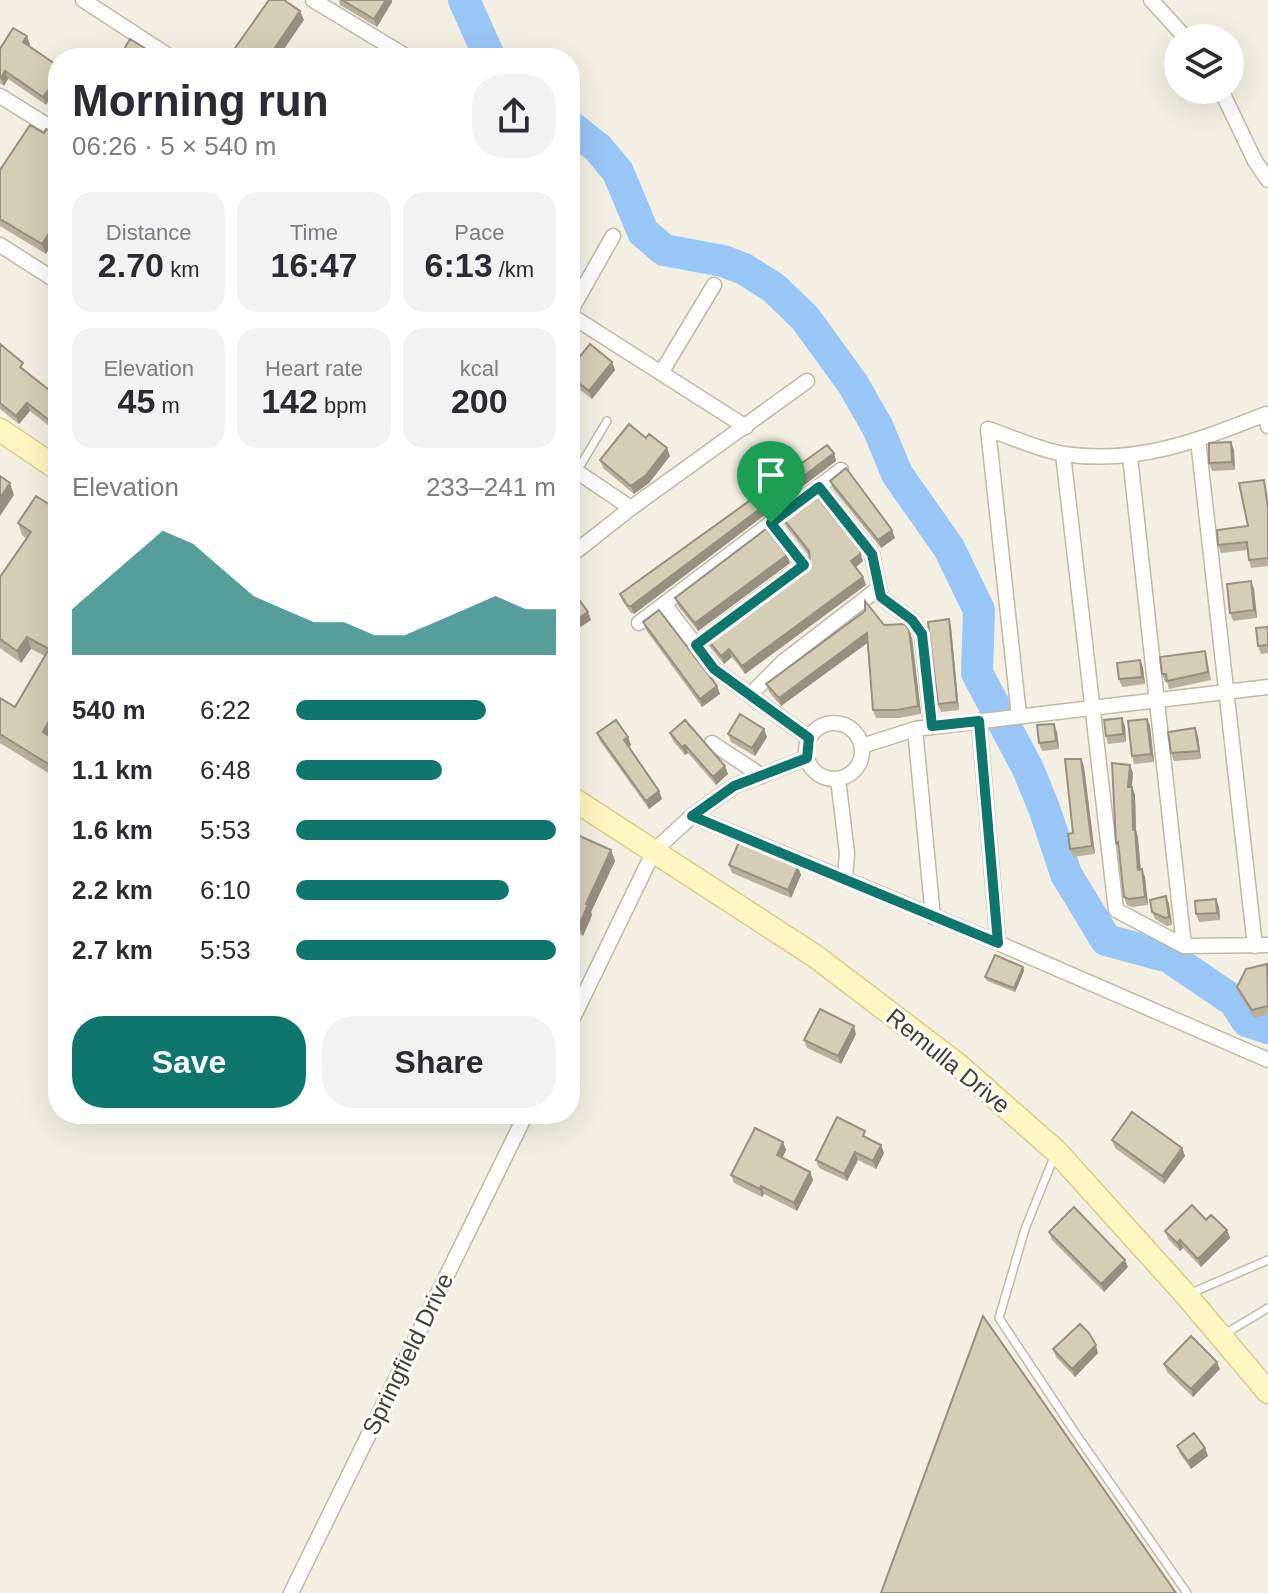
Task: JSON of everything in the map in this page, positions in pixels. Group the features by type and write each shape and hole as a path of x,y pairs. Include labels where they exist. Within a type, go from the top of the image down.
{"main road":[{"path":"0,430 48,462"},
{"name":"Remulla Drive","path":"580,803 815,956 957,1064 1057,1152 1186,1295 1268,1392"}],"street":[{"path":"83,0 157,48"},
{"path":"313,0 392,48"},
{"path":"1151,0 1175,24"},
{"path":"0,96 48,126"},
{"path":"1228,104 1255,161 1268,180"},
{"path":"580,295 613,236"},
{"path":"0,245 48,276"},
{"path":"661,373 714,285"},
{"path":"580,320 746,427"},
{"path":"580,548 807,381"},
{"path":"998,943 999,719 988,429 1063,454 1130,457 1198,440 1266,414 1268,426"},
{"path":"1063,454 1116,910 1184,946 1262,946 1227,691 1198,440"},
{"path":"1130,457 1184,946"},
{"path":"639,623 841,470"},
{"path":"580,474 631,508"},
{"path":"819,487 872,554 881,597 912,620 922,634 932,726"},
{"path":"696,645 804,565 771,523"},
{"path":"750,695 784,661 879,588"},
{"path":"664,604 714,669 809,738"},
{"path":"862,746 932,726 1268,687"},
{"path":"838,723 854,730 862,746 862,755 854,771 838,779 815,772 807,758 809,738 821,726 838,723"},
{"path":"915,729 933,917"},
{"path":"712,743 762,776"},
{"path":"580,1003 654,851 692,816 734,786 807,758"},
{"path":"838,779 847,853 845,879"},
{"path":"692,816 998,943 1268,1060"},
{"name":"Springfield Drive","path":"291,1593 521,1124"}],"lane":[{"path":"580,459 607,421"},
{"path":"1057,1152 1025,1229 999,1318 1187,1593"},
{"path":"1186,1295 1268,1260"},
{"path":"1221,1336 1268,1308"}],"building":[{"path":"269,0 284,0 300,11 275,48 235,48"},
{"path":"342,0 386,0 374,19"},
{"path":"13,28 27,36 23,42 48,59 48,90 43,97 5,71 0,77 0,49"},
{"path":"130,39 145,48 125,48"},
{"path":"30,125 44,133 48,130 48,235 42,244 0,219 0,170"},
{"path":"0,344 23,363 20,367 48,389 48,419 27,403 16,416 0,403"},
{"path":"590,344 612,362 589,391 580,384 580,356"},
{"path":"629,424 646,438 649,434 667,448 646,475 631,486 600,460"},
{"path":"1231,442 1232,462 1209,463 1209,443"},
{"path":"827,445 834,453 628,606 620,594"},
{"path":"846,468 892,530 878,540 830,481"},
{"path":"0,476 10,483 0,498"},
{"path":"1264,480 1268,508 1268,558 1249,560 1247,542 1218,545 1217,530 1248,526 1239,483"},
{"path":"814,493 860,550 860,554 851,561 863,577 742,666 729,649 721,656 707,639 810,562 809,551 782,517"},
{"path":"36,496 48,504 48,648 27,637 17,651 0,639 0,577 31,532 18,523"},
{"path":"766,529 787,555 695,623 675,598"},
{"path":"1251,581 1254,610 1230,613 1227,584"},
{"path":"580,601 588,612 580,617"},
{"path":"865,601 884,625 905,624 909,630 918,706 873,710 867,633 779,698 766,684 865,611"},
{"path":"659,610 717,686 700,699 643,622"},
{"path":"949,619 957,702 938,704 928,622"},
{"path":"1268,627 1268,645 1258,646 1256,628"},
{"path":"48,651 48,723 43,732 48,735 48,764 0,734 0,698 15,707"},
{"path":"1205,651 1208,672 1167,681 1166,674 1162,674 1160,657"},
{"path":"1140,660 1142,677 1119,679 1117,663"},
{"path":"740,714 764,729 752,748 728,734"},
{"path":"1122,718 1123,734 1106,736 1104,720"},
{"path":"1147,719 1151,754 1132,756 1128,721"},
{"path":"616,720 628,737 624,740 659,791 646,801 597,733"},
{"path":"685,720 725,766 713,777 670,733"},
{"path":"1054,724 1056,741 1039,743 1037,725"},
{"path":"1195,728 1199,751 1171,753 1168,732"},
{"path":"1065,759 1081,759 1092,846 1070,849 1068,834 1073,833"},
{"path":"1112,763 1130,765 1128,787 1132,787 1133,830 1145,897 1124,897 1116,843"},
{"path":"580,836 611,850 580,923"},
{"path":"739,842 798,867 788,890 729,865"},
{"path":"1166,896 1169,917 1165,918 1152,912 1150,900"},
{"path":"1216,899 1217,913 1196,914 1195,901"},
{"path":"995,955 1023,967 1014,988 985,977"},
{"path":"1267,964 1268,1006 1252,1010 1237,987 1246,969"},
{"path":"820,1009 854,1026 838,1056 804,1040"},
{"path":"1132,1112 1182,1148 1162,1176 1112,1140"},
{"path":"837,1117 865,1131 863,1136 881,1145 873,1161 855,1152 844,1174 816,1160"},
{"path":"755,1128 783,1142 777,1155 810,1172 794,1203 731,1175"},
{"path":"1192,1205 1206,1220 1211,1215 1227,1230 1198,1259 1180,1240 1177,1243 1165,1231"},
{"path":"1074,1207 1125,1260 1101,1284 1049,1232"},
{"path":"983,1316 1176,1593 881,1593"},
{"path":"1080,1324 1096,1345 1072,1369 1053,1349"},
{"path":"1191,1336 1217,1362 1191,1389 1164,1364"},
{"path":"1194,1433 1205,1448 1188,1461 1177,1446"}],"waterway":[{"path":"464,0 486,48"},
{"path":"580,134 598,148 618,172 643,232 664,250 723,261 744,269 774,288 805,318 853,384 878,428 897,474 949,548 979,610 977,673 1028,769 1066,874 1106,940 1169,957 1234,1001 1247,1021 1268,1028"}],"route":[{"path":"819,487 872,554 881,597 912,620 922,634 932,726 979,721 998,943 692,816 734,786 807,758 809,738 714,669 696,645 804,565 771,523 819,487"}]}
